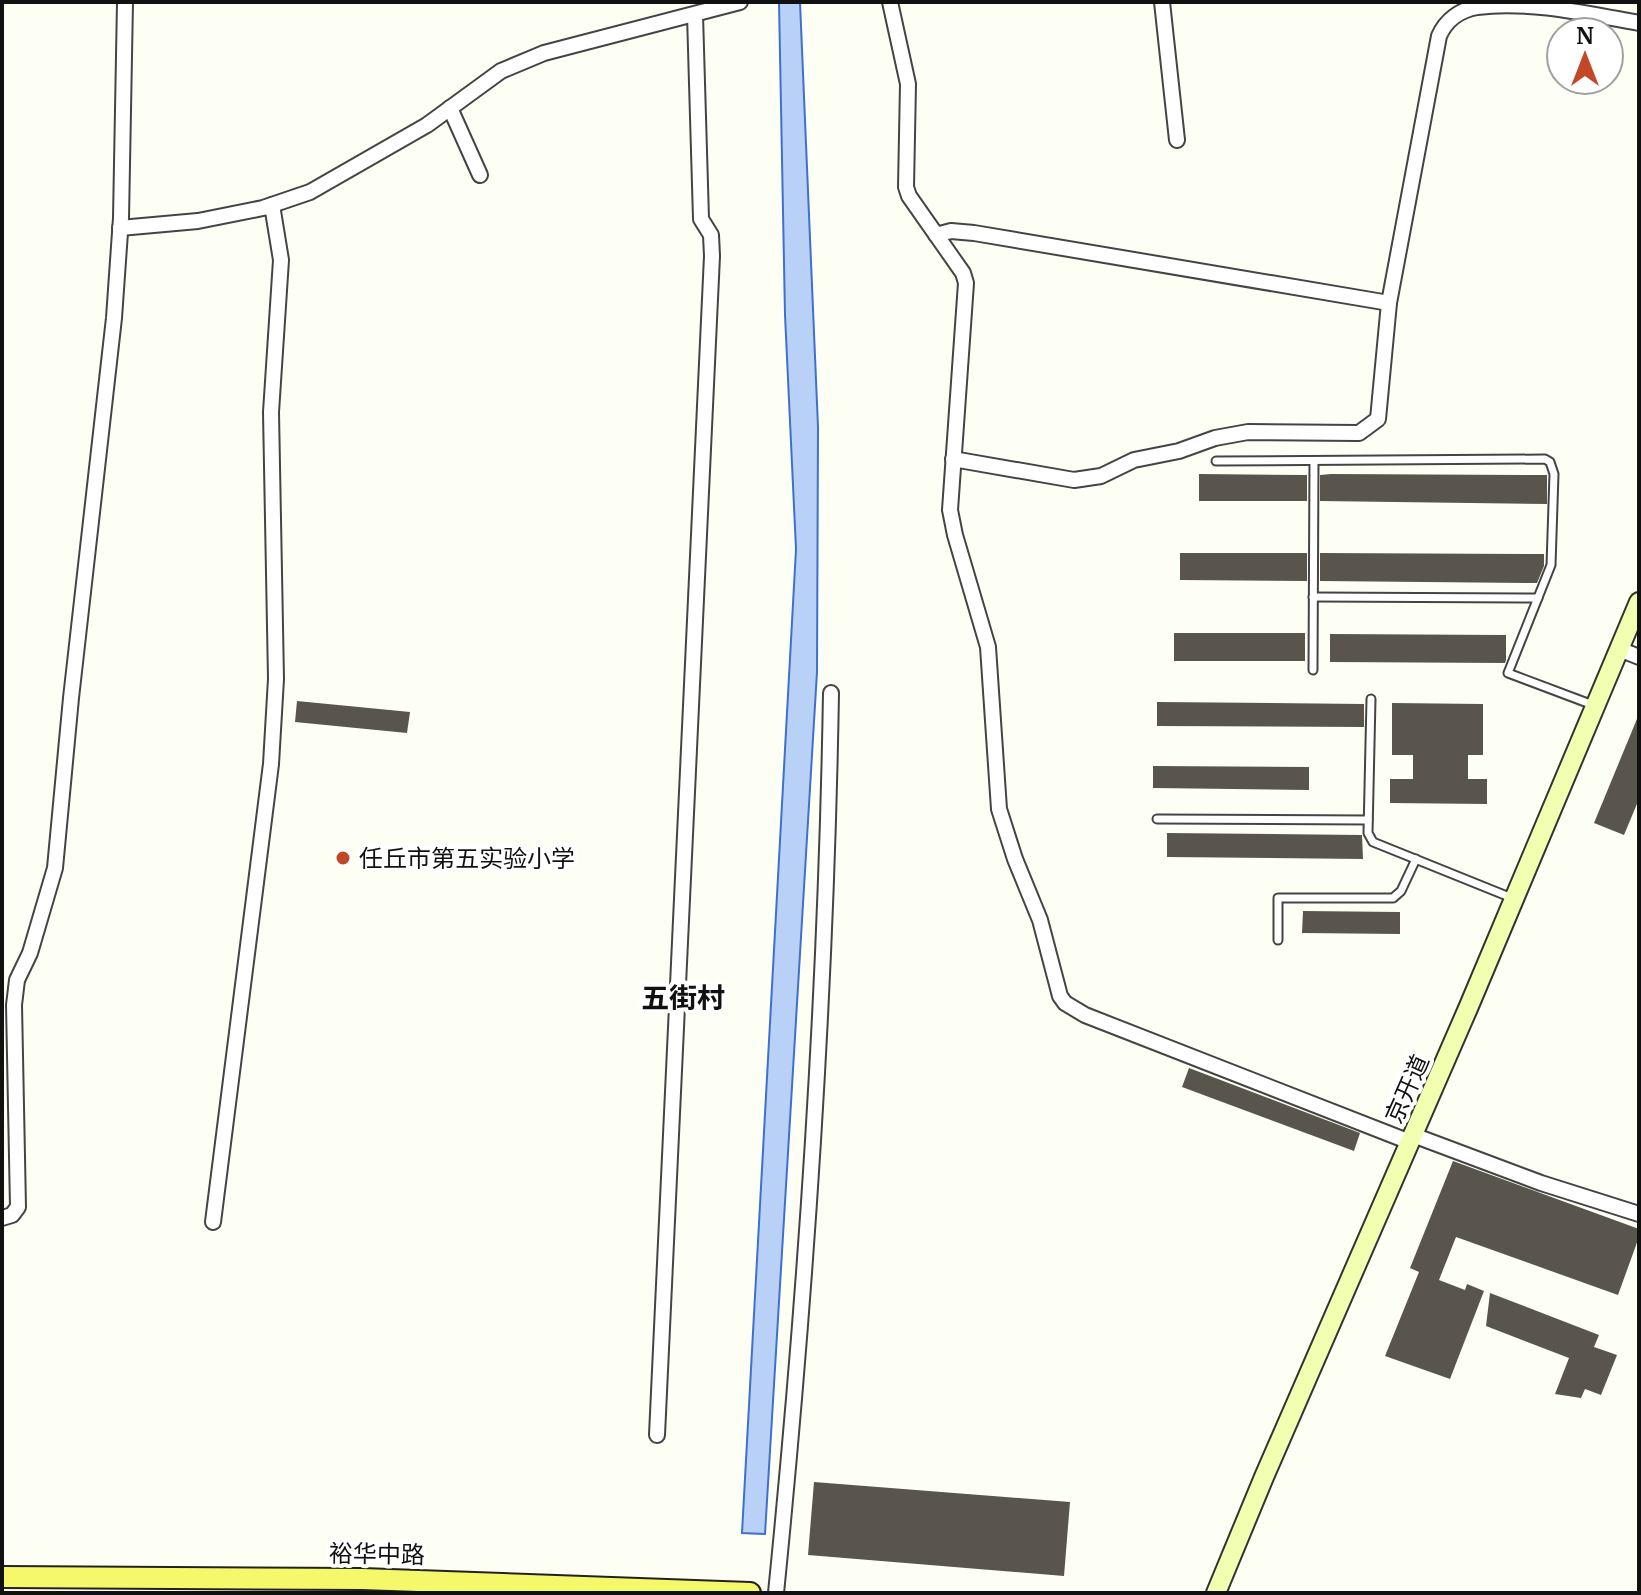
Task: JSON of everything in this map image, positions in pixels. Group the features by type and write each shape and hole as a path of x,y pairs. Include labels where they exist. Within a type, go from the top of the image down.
{"main road":[{"name":"京开道","path":"1216,1593 1639,602"},
{"name":"裕华中路","path":"2,1577 362,1579 750,1593"}],"street":[{"path":"2,1218 12,1215 18,1207 14,1005 17,980 30,953 55,868 114,318 120,228 125,2"},
{"path":"120,228 198,221 272,205 310,192 427,125 501,71 544,53 740,2"},
{"path":"890,2 908,84 906,187 909,196 963,273 966,283 950,510 988,647 999,809 1040,920 1060,996 1065,1003 1085,1015 1412,1139 1639,1214"},
{"path":"1162,2 1177,140"},
{"path":"953,459 1074,480 1101,476 1134,460 1237,434 1359,433 1378,419 1389,303 1439,36 1444,24 1476,7 1557,5 1639,23"},
{"path":"657,1435 712,256 711,235 701,219 695,15"},
{"path":"450,108 480,175"},
{"path":"213,1222 271,764 276,679 271,412 281,260 272,205"},
{"path":"936,235 951,231 974,233 1389,303"},
{"path":"1619,649 1639,657"},
{"path":"776,1593 792,1430 812,1151 829,832 831,693"}],"lane":[{"path":"1216,461 1545,459 1550,462 1554,474 1551,565 1508,673 1595,706"},
{"path":"1313,670 1314,461"},
{"path":"1313,597 1538,598"},
{"path":"1371,699 1368,833 1373,842 1514,899"},
{"path":"1157,819 1368,820"},
{"path":"1278,940 1278,898 1393,898 1401,891 1416,859"}],"water":[{"path":"779,2 800,2 818,427 817,672 765,1534 742,1533 796,549 785,315"}],"building":[{"path":"1199,474 1307,475 1307,501 1199,501"},
{"path":"1320,475 1547,475 1547,504 1320,501"},
{"path":"1180,553 1307,553 1307,581 1180,580"},
{"path":"1320,553 1544,554 1544,566 1537,583 1320,581"},
{"path":"1174,633 1305,633 1305,661 1174,661"},
{"path":"1330,634 1506,635 1506,660 1505,663 1330,662"},
{"path":"297,701 410,712 407,733 295,722"},
{"path":"1157,702 1364,704 1364,727 1157,726"},
{"path":"1392,703 1483,704 1483,755 1468,755 1468,779 1487,779 1487,804 1390,803 1390,779 1413,779 1413,755 1392,755"},
{"path":"1639,714 1639,799 1624,835 1594,823"},
{"path":"1153,766 1309,767 1309,790 1153,788"},
{"path":"1167,833 1362,835 1363,859 1167,857"},
{"path":"1303,911 1400,912 1400,934 1302,933"},
{"path":"1189,1068 1360,1133 1354,1151 1182,1087"},
{"path":"1453,1161 1639,1229 1639,1237 1618,1295 1456,1237 1439,1280 1465,1290 1467,1284 1484,1291 1450,1379 1385,1356 1419,1272 1410,1268"},
{"path":"1490,1293 1599,1335 1594,1347 1617,1355 1601,1395 1585,1389 1581,1398 1555,1394 1569,1358 1486,1326"},
{"path":"814,1482 1070,1502 1064,1576 808,1555"}],"place":[{"name":"任丘市第五实验小学","path":"343,858"}],"district":[{"name":"五街村","path":"683,998"}]}
